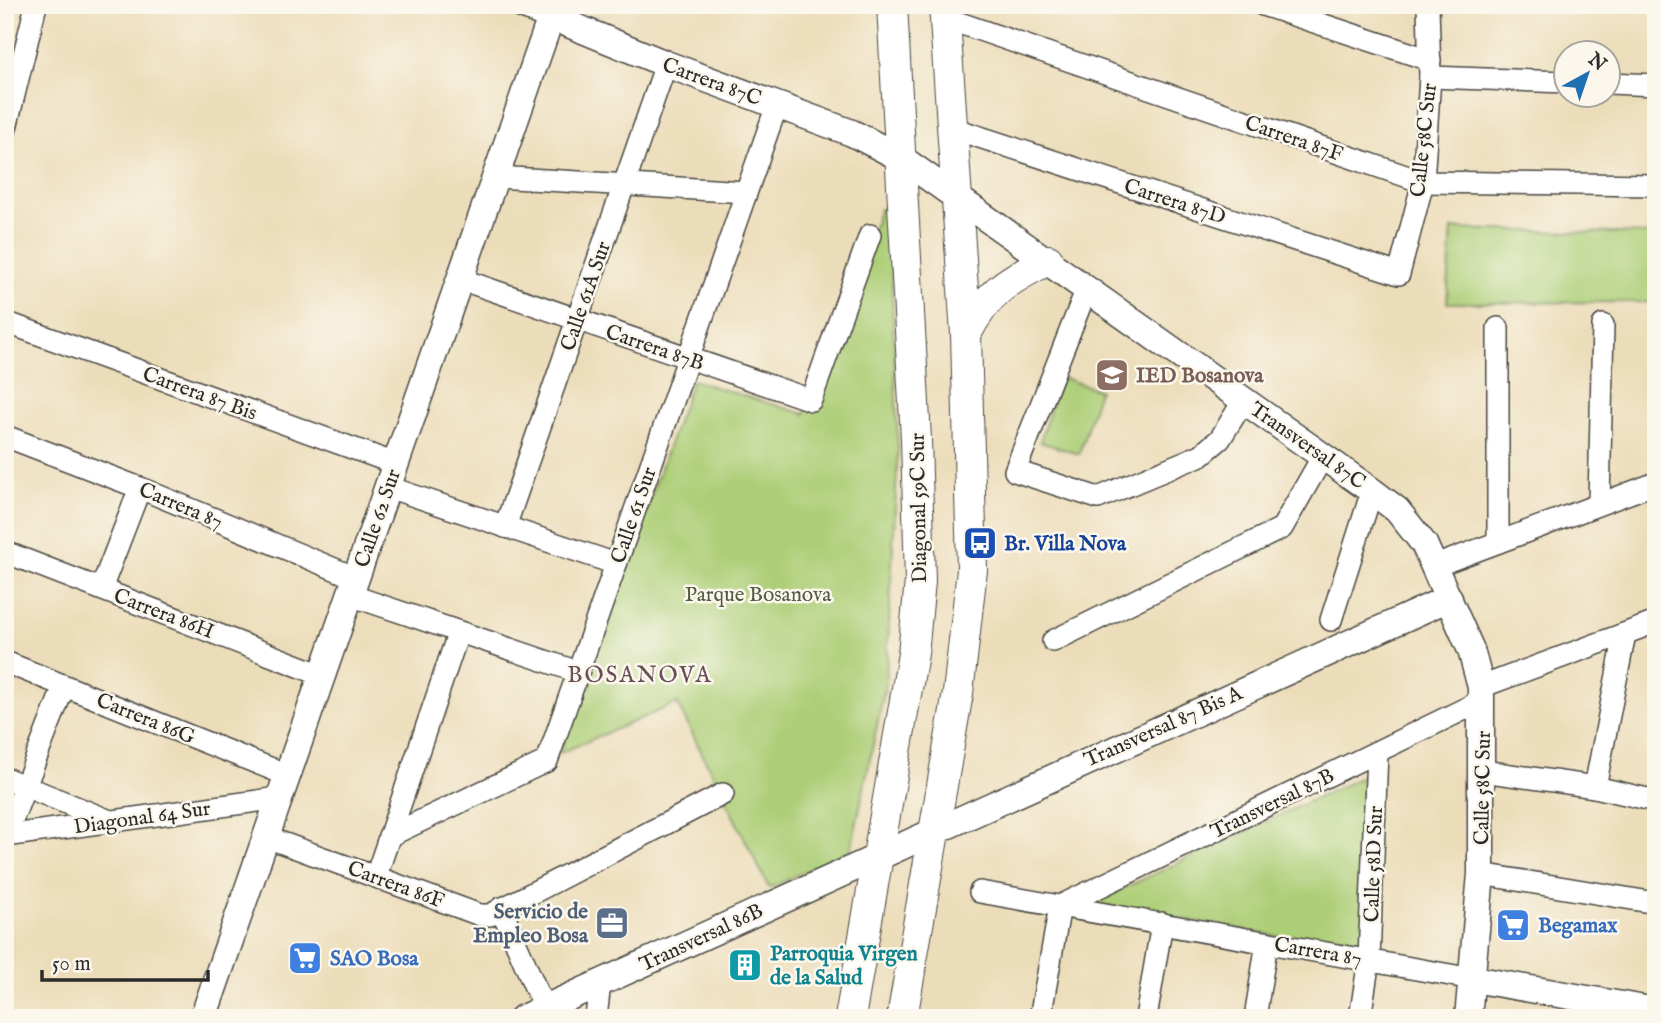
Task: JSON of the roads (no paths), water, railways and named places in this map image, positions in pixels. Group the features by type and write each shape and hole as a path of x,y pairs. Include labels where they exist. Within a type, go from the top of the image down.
{"main road":[{"name":"Diagonal 59C Sur","path":"850,1018 914,654 920,581 916,439 892,5"},
{"path":"902,1018 960,680 972,570 966,334 944,12"},
{"path":"966,334 980,308 999,287 1048,260"}],"street":[{"path":"7,122 36,5"},
{"name":"Carrera 87C","path":"522,5 666,64 868,140 901,158"},
{"path":"1263,5 1430,69 1552,81"},
{"name":"Calle 58C Sur","path":"1399,274 1423,182 1430,69 1427,5"},
{"name":"Carrera 87F","path":"944,12 1423,182 1656,185"},
{"name":"Calle 62 Sur","path":"203,1018 551,18"},
{"name":"Calle 61A Sur","path":"505,527 666,64"},
{"path":"1622,84 1656,85"},
{"name":"Calle 61 Sur","path":"390,836 547,761 777,105"},
{"name":"Carrera 87D","path":"952,128 1399,274"},
{"name":"Transversal 87C","path":"901,158 1373,491 1411,524 1435,566"},
{"path":"496,177 746,192"},
{"name":"Carrera 87B","path":"460,279 811,400 870,235"},
{"path":"1087,288 1015,471 1098,498 1201,455 1220,439 1244,400"},
{"name":"Carrera 87 Bis","path":"5,321 392,476 505,527 616,565"},
{"path":"1599,503 1602,325"},
{"path":"1498,328 1498,542"},
{"name":"Carrera 87","path":"5,436 140,488 458,634 578,673"},
{"path":"1053,641 1282,528 1323,456"},
{"path":"1435,566 1656,483"},
{"path":"101,589 140,488"},
{"path":"1331,620 1373,491"},
{"name":"Carrera 86H","path":"5,552 323,675"},
{"name":"Calle 58C Sur","path":"1435,566 1471,650 1482,694 1481,874 1468,1018"},
{"name":"Transversal 87 Bis A","path":"879,856 1449,598"},
{"name":"Transversal 87B","path":"1060,906 1377,752 1482,694 1656,622"},
{"path":"376,876 458,634"},
{"path":"1595,787 1625,634"},
{"name":"Carrera 86G","path":"5,662 64,685 283,786"},
{"path":"6,836 64,685"},
{"name":"Calle 58D Sur","path":"1360,1018 1369,960 1377,752"},
{"path":"1483,771 1595,787 1656,801"},
{"path":"5,778 112,822"},
{"name":"Diagonal 64 Sur","path":"6,836 112,822 283,786"},
{"path":"534,1013 502,908 723,794"},
{"name":"Carrera 86F","path":"266,837 481,915 490,915 502,908"},
{"name":"Transversal 86B","path":"534,1013 879,856"},
{"path":"1481,874 1656,904"},
{"name":"Carrera 87","path":"980,892 1656,1011"},
{"path":"1040,1018 1060,906"},
{"path":"1146,1018 1162,923"},
{"path":"1255,1018 1267,942"},
{"path":"596,1018 600,983"}],"place":[{"name":"IED Bosanova","path":"1112,375"},
{"name":"Br. Villa Nova","path":"980,543"},
{"name":"Servicio de Empleo Bosa","path":"612,923"},
{"name":"Begamax","path":"1513,925"},
{"name":"SAO Bosa","path":"305,958"},
{"name":"Parroquia Virgen de la Salud","path":"745,965"}],"district":[{"name":"BOSANOVA","path":"640,674"}],"park label":[{"name":"Parque Bosanova","path":"758,594"}]}
